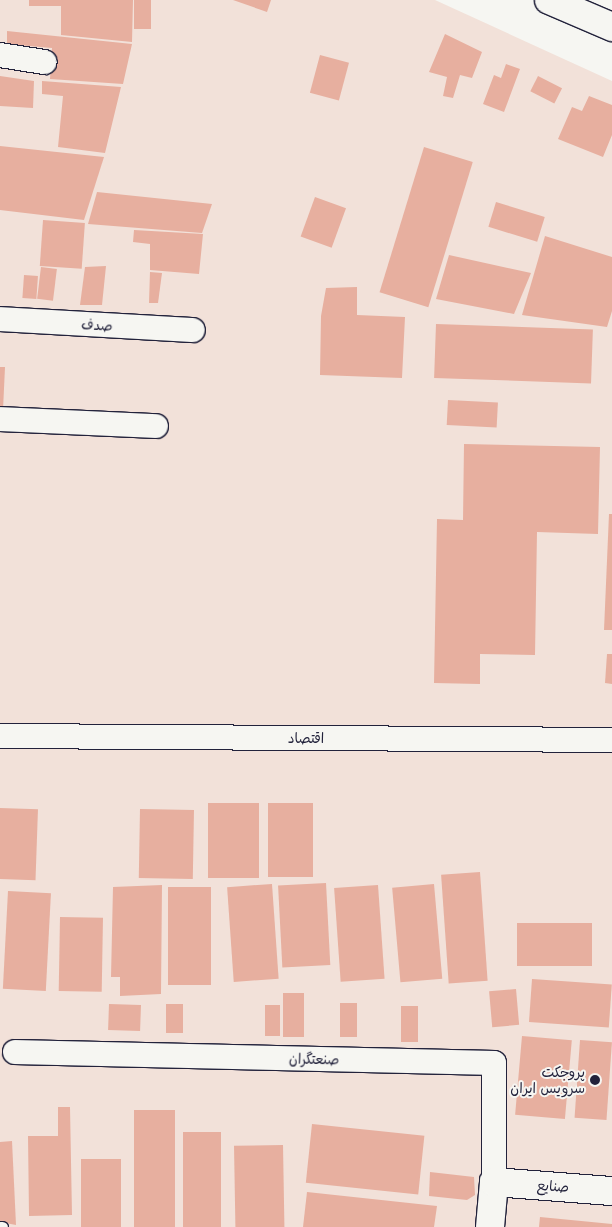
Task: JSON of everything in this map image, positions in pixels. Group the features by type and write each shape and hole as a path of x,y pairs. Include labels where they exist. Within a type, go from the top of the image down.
{"main road":[{"path":"549,0 612,27"},
{"path":"490,1227 494,1182"},
{"name":"صنایع","path":"494,1182 612,1191"}],"street":[{"path":"0,54 44,62"},
{"name":"صدف","path":"0,320 194,330"},
{"path":"0,419 156,426"},
{"name":"اقتصاد","path":"0,736 612,740"},
{"name":"صنعتگران","path":"14,1052 494,1063 494,1182"}],"shaded area":[{"path":"0,0 435,0 612,81 612,1227 0,1227"}],"building":[{"path":"29,0 133,0 132,42 61,35 61,6 29,6"},
{"path":"134,0 151,0 151,29 134,29"},
{"path":"233,0 271,0 267,12"},
{"path":"7,31 132,44 123,84 50,79 52,48 7,44"},
{"path":"445,34 482,52 472,78 460,75 453,98 443,96 447,77 429,72"},
{"path":"320,55 349,63 339,100 310,93"},
{"path":"506,64 520,69 504,112 483,104 494,75 501,78"},
{"path":"0,76 34,81 33,108 0,106"},
{"path":"538,76 562,88 554,103 530,91"},
{"path":"42,81 121,87 105,153 58,147 63,96 42,94"},
{"path":"589,96 612,105 612,135 603,157 558,139 572,107 582,111"},
{"path":"0,146 104,157 84,220 0,210"},
{"path":"424,147 473,162 428,307 380,292"},
{"path":"97,192 212,204 202,233 88,224"},
{"path":"315,197 346,208 332,248 301,236"},
{"path":"496,202 545,217 537,242 488,227"},
{"path":"43,220 85,223 82,269 40,266"},
{"path":"134,230 203,234 199,274 150,270 150,244 133,242"},
{"path":"545,236 612,257 612,311 607,327 522,315"},
{"path":"449,255 531,273 514,314 436,299"},
{"path":"106,266 102,305 80,305 85,267"},
{"path":"41,267 57,269 53,301 37,299"},
{"path":"150,272 162,273 158,303 149,303"},
{"path":"24,275 38,276 36,299 22,298"},
{"path":"357,287 357,315 405,317 402,378 320,375 321,316 326,288"},
{"path":"436,324 593,329 591,383 434,378"},
{"path":"0,367 5,367 3,410 0,410"},
{"path":"448,400 498,403 497,428 447,425"},
{"path":"464,444 600,447 598,534 537,532 535,655 480,654 480,684 434,683 437,519 463,520"},
{"path":"609,514 612,514 612,630 604,630"},
{"path":"607,654 612,654 612,684 605,683"},
{"path":"208,803 259,803 259,878 208,878"},
{"path":"268,803 313,803 313,877 268,877"},
{"path":"0,808 38,809 35,880 0,879"},
{"path":"140,809 194,810 193,879 139,878"},
{"path":"480,872 488,981 449,983 441,875"},
{"path":"326,883 330,965 282,967 278,886"},
{"path":"272,884 279,979 234,982 227,887"},
{"path":"434,884 442,979 400,982 392,888"},
{"path":"162,885 161,994 120,996 120,977 111,977 113,887"},
{"path":"378,885 385,979 341,982 334,888"},
{"path":"168,887 211,887 211,985 168,985"},
{"path":"8,891 51,893 46,991 3,989"},
{"path":"60,917 103,918 102,992 59,991"},
{"path":"517,923 592,923 592,966 517,966"},
{"path":"532,979 612,985 609,1027 529,1022"},
{"path":"516,989 519,1025 492,1027 489,991"},
{"path":"283,993 304,993 304,1037 283,1037"},
{"path":"340,1003 357,1003 357,1037 340,1037"},
{"path":"109,1004 141,1005 140,1031 108,1030"},
{"path":"166,1004 183,1004 183,1033 166,1033"},
{"path":"265,1005 280,1005 280,1036 265,1036"},
{"path":"401,1006 418,1006 418,1042 401,1042"},
{"path":"522,1036 572,1040 565,1119 515,1115"},
{"name":"پروجکت سرویس ایران","path":"580,1040 612,1042 606,1120 575,1118"},
{"path":"58,1107 70,1107 72,1215 29,1216 28,1136 58,1136"},
{"path":"134,1110 175,1110 175,1227 134,1227"},
{"path":"312,1124 424,1136 418,1194 306,1183"},
{"path":"183,1132 221,1132 221,1227 183,1227"},
{"path":"12,1141 16,1225 0,1222 0,1142"},
{"path":"283,1145 284,1227 235,1227 234,1146"},
{"path":"81,1159 121,1159 121,1227 81,1227"},
{"path":"430,1172 474,1177 475,1195 467,1200 429,1196"},
{"path":"307,1192 437,1206 434,1227 303,1227"},
{"path":"540,1217 612,1224 612,1227 539,1227"}],"place":[{"name":"پروجکت سرویس ایران","path":"595,1080"}]}
